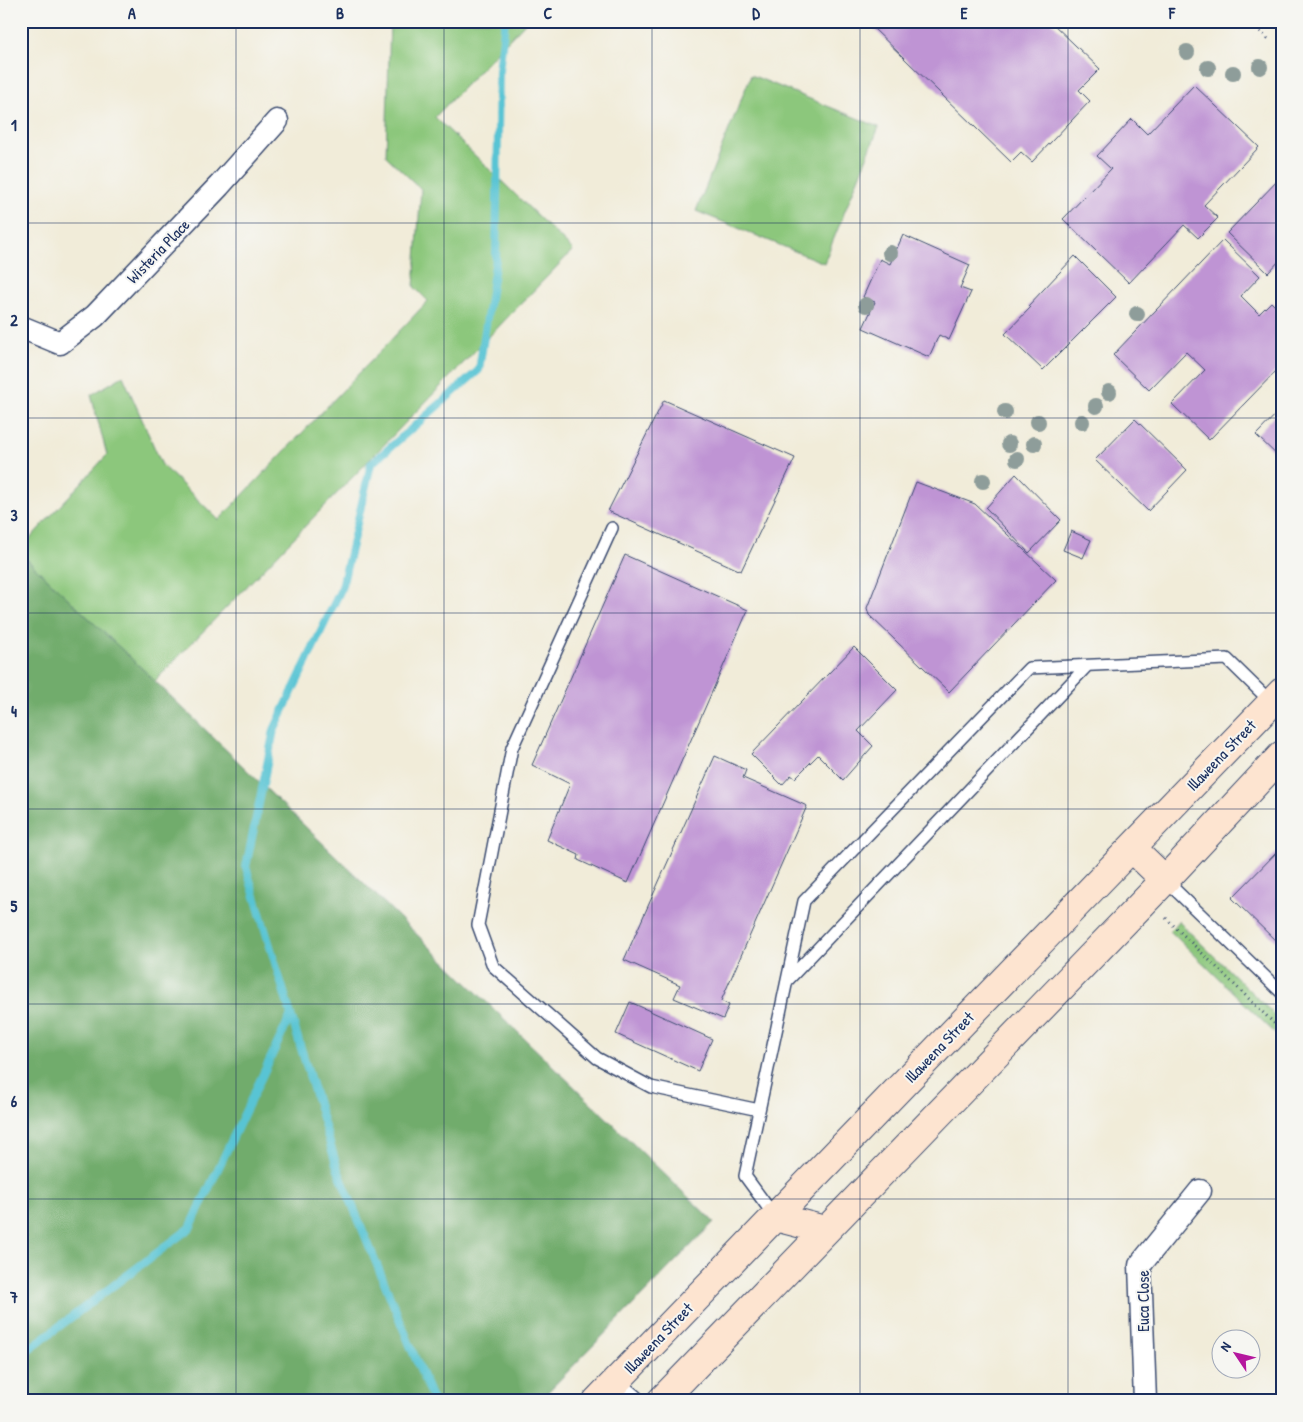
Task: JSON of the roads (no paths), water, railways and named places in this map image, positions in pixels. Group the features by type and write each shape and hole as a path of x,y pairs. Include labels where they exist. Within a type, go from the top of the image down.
{"main road":[{"name":"Illaweena Street","path":"614,1395 774,1217 1132,848 1278,702"},
{"path":"661,1401 1165,880 1282,754"},
{"path":"1132,848 1165,880"},
{"path":"774,1217 825,1230"}],"street":[{"name":"Wisteria Place","path":"21,327 60,343 95,316 278,121"},
{"name":"Euca Close","path":"1145,1401 1140,1265 1200,1191"}],"lane":[{"path":"612,528 512,748 478,925 493,966 597,1058 652,1087 759,1110"},
{"path":"774,1217 745,1176 804,901 1030,668 1227,659 1278,702"},
{"path":"787,982 1087,666"},
{"path":"1165,880 1282,993"}],"waterway":[{"path":"433,1401 338,1170 246,867 274,730 342,587 371,464 479,370 496,259 499,71 505,21"},
{"path":"21,1355 190,1228 291,1015"}]}
